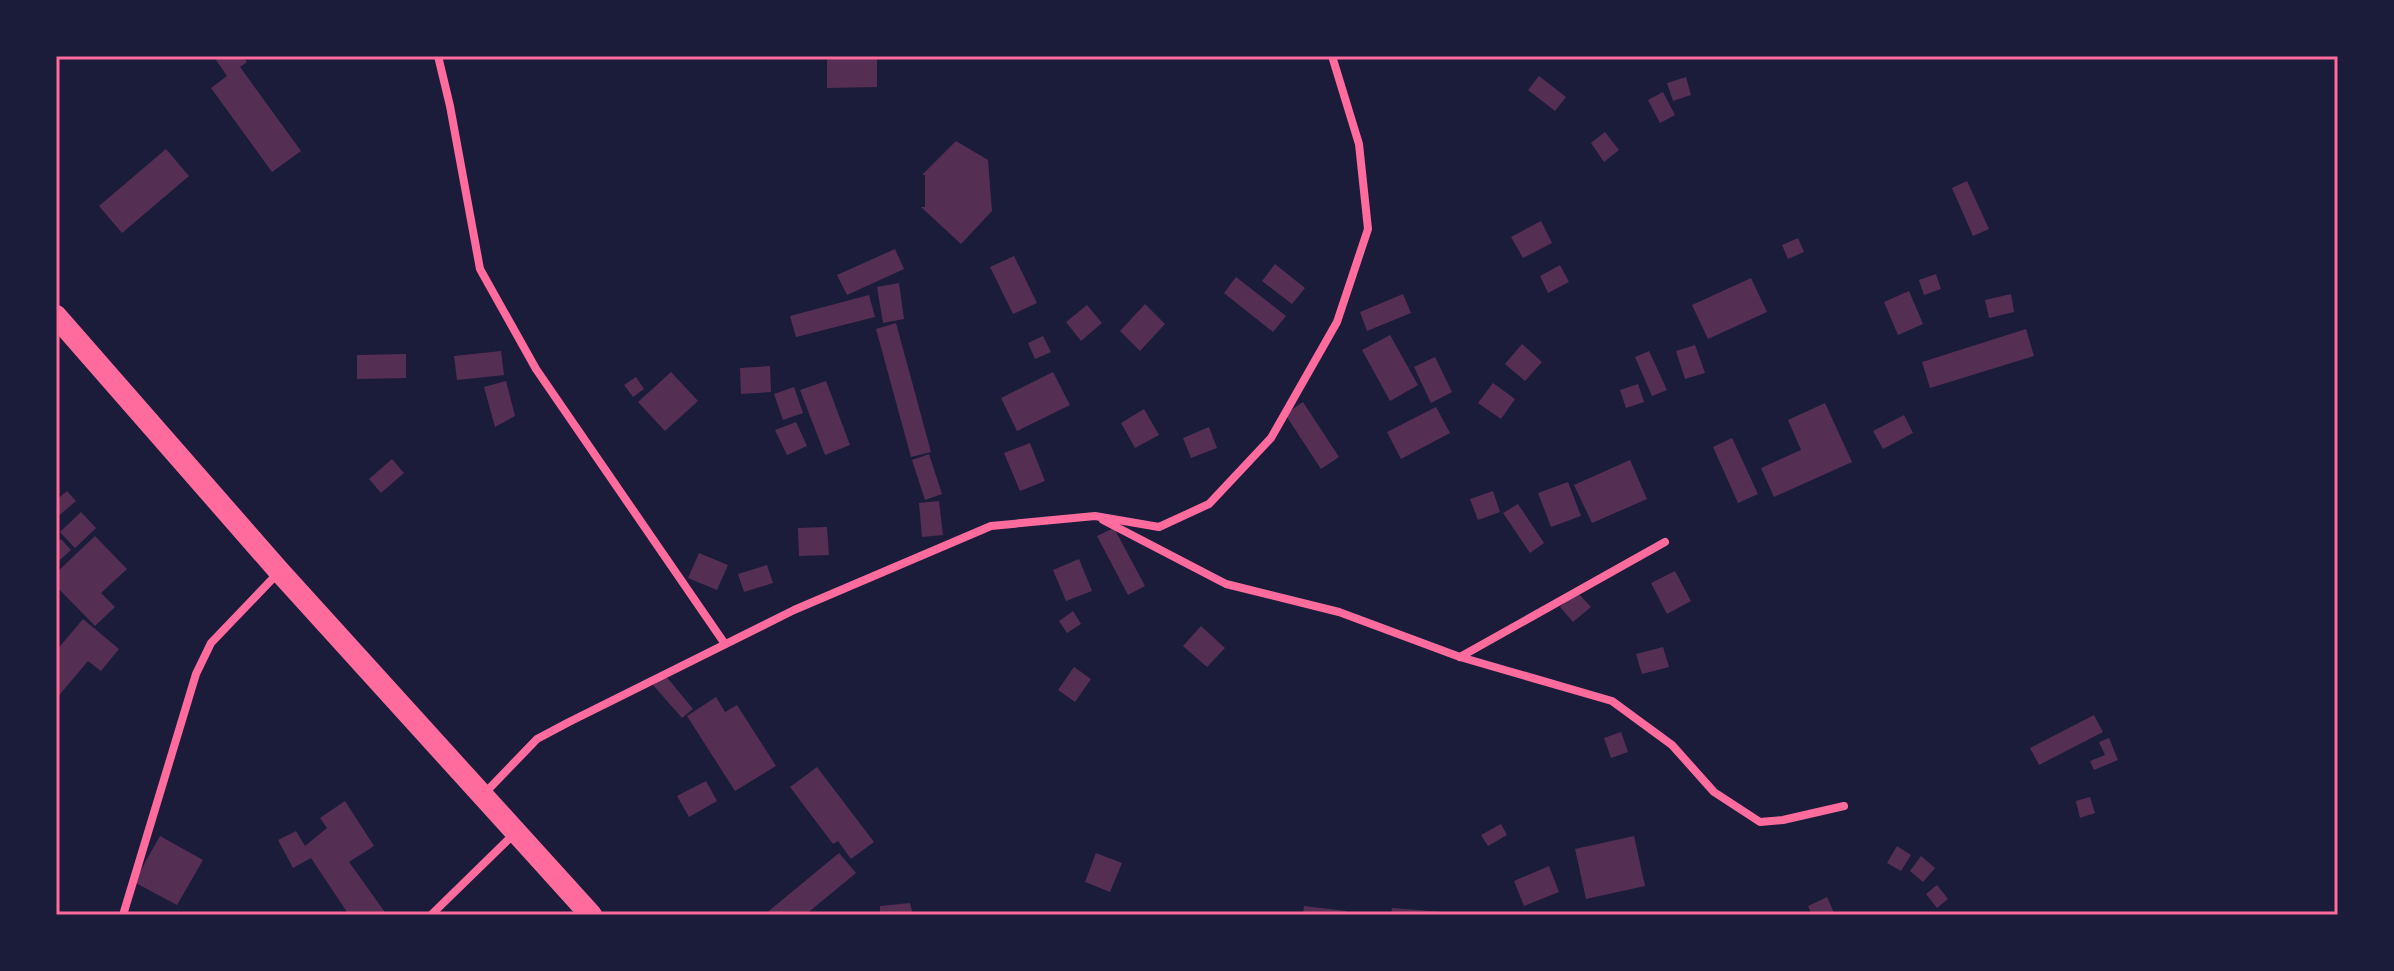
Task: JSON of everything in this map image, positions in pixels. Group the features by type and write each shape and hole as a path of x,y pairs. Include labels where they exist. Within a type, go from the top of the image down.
{"highway":[{"path":"56,316 279,571 591,915"}],"street":[{"path":"438,56 480,269 536,369 725,644"},
{"path":"482,796 537,739 794,610 991,526 1095,516 1159,527 1209,504 1271,438 1337,322 1368,229 1359,144 1332,56"},
{"path":"1095,516 1226,584 1339,612 1460,657 1612,701 1672,745 1714,792 1760,822 1844,806"},
{"path":"1460,657 1665,542"},
{"path":"123,915 196,674 211,643 279,571"},
{"path":"431,915 515,832"}],"building":[{"path":"222,56 243,56 247,62 240,67 301,151 272,172 211,88 227,76 216,60"},
{"path":"827,56 877,56 877,87 827,88"},
{"path":"1539,76 1566,97 1555,111 1528,90"},
{"path":"1686,77 1691,95 1673,101 1667,83"},
{"path":"1663,92 1675,115 1660,123 1648,100"},
{"path":"1605,132 1619,150 1604,162 1591,143"},
{"path":"956,141 988,160 992,211 961,244 921,207 925,207 925,175 922,175"},
{"path":"166,149 189,176 122,233 99,206"},
{"path":"1967,181 1989,229 1973,236 1952,188"},
{"path":"1541,221 1552,243 1523,258 1511,237"},
{"path":"1798,238 1804,252 1788,259 1782,245"},
{"path":"895,249 904,269 847,295 837,275"},
{"path":"1014,256 1037,303 1013,314 990,267"},
{"path":"1275,264 1305,288 1292,304 1262,281"},
{"path":"1560,265 1569,282 1548,293 1540,276"},
{"path":"1936,274 1941,289 1924,295 1919,280"},
{"path":"1236,277 1286,316 1273,332 1224,293"},
{"path":"1751,278 1767,312 1708,339 1692,305"},
{"path":"899,283 904,319 883,323 877,287"},
{"path":"1909,291 1923,324 1898,335 1884,302"},
{"path":"1403,294 1411,313 1367,331 1360,312"},
{"path":"2011,294 2014,312 1989,318 1985,300"},
{"path":"869,295 875,317 796,337 790,316"},
{"path":"1145,304 1165,324 1140,351 1120,331"},
{"path":"1087,305 1102,323 1081,341 1066,322"},
{"path":"896,323 931,452 911,457 876,329"},
{"path":"2026,329 2034,356 1930,388 1922,362"},
{"path":"1390,335 1418,385 1390,401 1362,350"},
{"path":"1043,336 1051,352 1035,359 1028,343"},
{"path":"1522,344 1542,362 1525,381 1505,364"},
{"path":"1695,345 1705,373 1685,379 1676,351"},
{"path":"501,351 504,375 457,380 454,356"},
{"path":"1649,351 1667,390 1652,396 1635,357"},
{"path":"406,354 406,378 357,379 357,355"},
{"path":"1435,357 1452,392 1431,403 1414,367"},
{"path":"770,366 771,392 741,394 740,368"},
{"path":"671,372 698,401 665,431 638,402"},
{"path":"1053,372 1070,405 1017,431 1001,398"},
{"path":"636,377 644,389 633,397 624,385"},
{"path":"506,381 515,416 495,427 484,387"},
{"path":"826,381 850,445 825,455 800,390"},
{"path":"1493,383 1515,399 1501,419 1478,403"},
{"path":"1638,384 1644,402 1626,408 1620,390"},
{"path":"794,387 803,413 783,420 774,394"},
{"path":"1303,402 1339,457 1321,469 1285,414"},
{"path":"1825,403 1852,462 1774,497 1761,468 1801,450 1788,420"},
{"path":"1436,407 1450,433 1401,459 1387,432"},
{"path":"1144,409 1159,435 1135,448 1121,423"},
{"path":"1904,415 1913,433 1883,449 1873,431"},
{"path":"796,422 807,446 787,455 775,430"},
{"path":"1209,427 1217,448 1191,458 1183,438"},
{"path":"1732,438 1758,494 1738,503 1713,447"},
{"path":"1030,443 1045,481 1020,491 1004,453"},
{"path":"929,454 942,494 925,500 912,460"},
{"path":"392,459 404,473 381,493 369,479"},
{"path":"1630,460 1647,499 1592,523 1574,485"},
{"path":"1568,482 1581,516 1551,527 1538,493"},
{"path":"67,491 76,501 56,518 56,500"},
{"path":"1493,491 1500,512 1478,520 1470,499"},
{"path":"939,501 943,535 922,537 919,503"},
{"path":"1518,504 1544,543 1530,553 1503,513"},
{"path":"81,512 96,528 75,548 60,532"},
{"path":"827,527 829,555 799,556 798,528"},
{"path":"1114,528 1145,586 1128,595 1097,536"},
{"path":"95,536 127,569 101,593 115,607 95,626 56,586 56,573"},
{"path":"61,539 71,550 60,560 56,557 56,544"},
{"path":"699,553 728,565 717,590 688,578"},
{"path":"1079,559 1092,591 1066,601 1053,570"},
{"path":"767,565 773,583 744,592 738,574"},
{"path":"1675,571 1691,601 1667,614 1651,583"},
{"path":"1577,592 1591,607 1573,622 1560,607"},
{"path":"1073,611 1081,624 1067,633 1059,621"},
{"path":"83,619 119,649 101,671 88,661 56,699 56,651"},
{"path":"1201,626 1225,648 1207,667 1183,646"},
{"path":"1663,647 1669,667 1642,674 1636,654"},
{"path":"1074,667 1091,679 1075,702 1058,690"},
{"path":"665,675 693,709 682,718 653,685"},
{"path":"716,697 725,712 737,705 776,766 735,791 687,716"},
{"path":"2094,715 2103,732 2039,765 2030,748"},
{"path":"1621,732 1628,752 1611,758 1604,738"},
{"path":"2109,738 2118,760 2094,770 2090,761 2105,755 2099,742"},
{"path":"817,767 874,842 851,859 838,841 833,844 790,787"},
{"path":"706,781 717,801 689,817 677,796"},
{"path":"2090,797 2095,813 2080,818 2076,801"},
{"path":"345,801 374,846 349,862 387,915 349,915 311,858 293,868 278,840 296,831 305,846 327,828 320,818"},
{"path":"1501,824 1507,835 1488,846 1481,835"},
{"path":"160,836 203,860 177,905 134,882"},
{"path":"1634,836 1645,886 1586,899 1575,849"},
{"path":"1897,846 1911,855 1901,871 1887,863"},
{"path":"839,853 856,873 805,915 764,915"},
{"path":"1096,853 1122,863 1110,892 1085,882"},
{"path":"1921,856 1935,868 1923,882 1910,871"},
{"path":"1549,866 1559,892 1524,906 1514,881"},
{"path":"1937,885 1948,899 1937,908 1926,894"},
{"path":"1827,897 1835,915 1812,915 1808,906"},
{"path":"910,903 913,915 880,915 880,906"},
{"path":"1304,906 1346,911 1346,915 1303,915"},
{"path":"1392,908 1457,913 1457,915 1391,915"}]}
